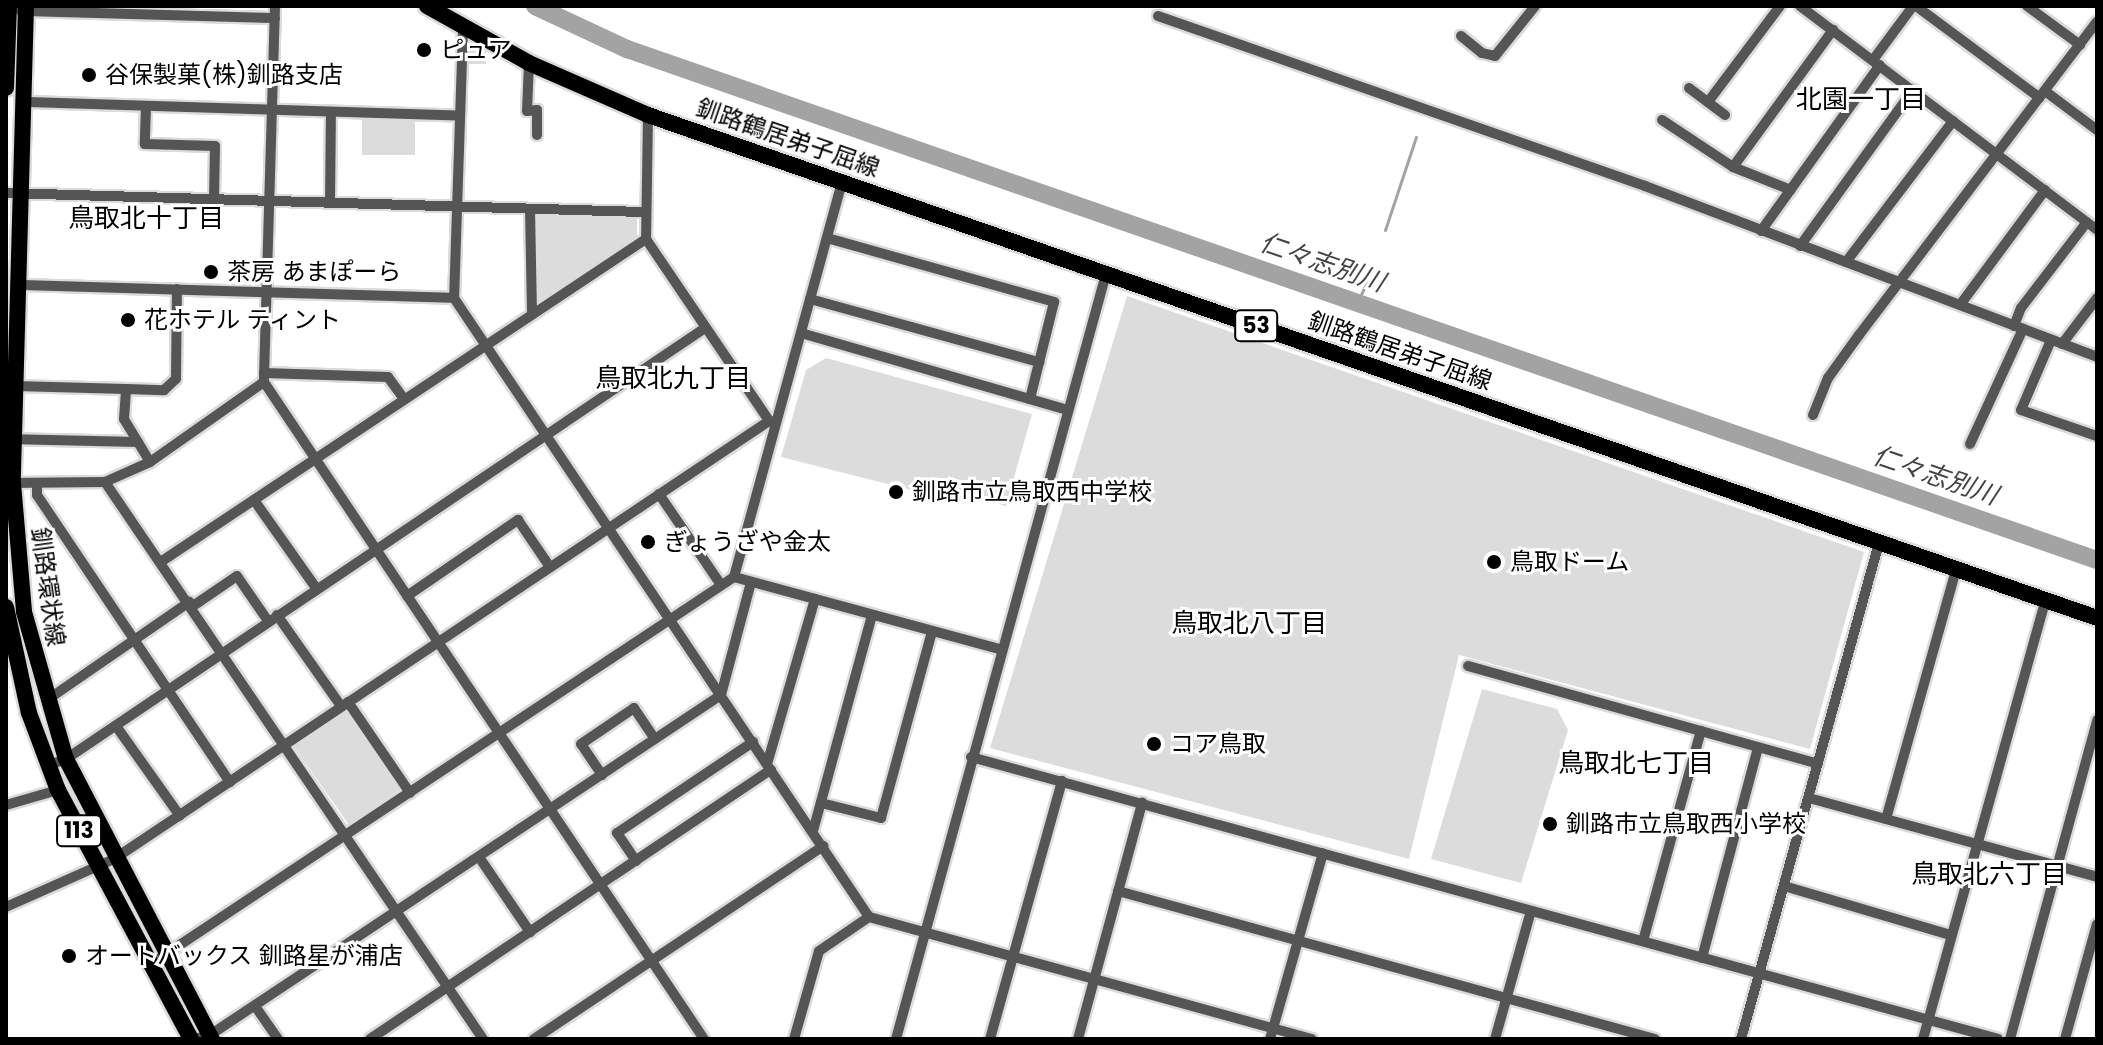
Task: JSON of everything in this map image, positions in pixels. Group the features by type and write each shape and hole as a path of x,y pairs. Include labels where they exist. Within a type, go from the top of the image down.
{"main road":[{"name":"釧路鶴居弟子屈線","path":"427,6 463,29 529,63 648,115 2097,618"},
{"path":"6,88 8,9"},
{"name":"釧路環状線","path":"26,9 25,102 13,194 19,285 9,483 24,612 45,701 66,759 114,859 167,956 202,1038"},
{"name":"釧路環状線","path":"6,607 29,713 58,790 151,964 202,1038"}],"street":[{"path":"1461,36 1482,53 1495,56 1535,6"},
{"path":"1708,102 1780,6"},
{"path":"1800,6 2097,230"},
{"path":"1761,231 1915,6 2097,130"},
{"path":"2027,6 2080,45"},
{"path":"8,9 275,12 264,378 315,459 704,1039"},
{"path":"1158,16 1761,231 2097,357"},
{"path":"1813,415 1828,378 2097,22"},
{"path":"463,29 454,298 869,917 1093,979 1271,1034 1311,1039"},
{"path":"1733,167 1833,30"},
{"path":"529,63 527,111 537,110 537,135"},
{"path":"1689,88 1725,115"},
{"path":"1800,246 1913,90"},
{"path":"25,102 460,116"},
{"path":"146,107 145,144 215,146 214,200"},
{"path":"330,202 331,113"},
{"path":"648,115 644,212 646,239 773,422"},
{"path":"1662,120 1733,167 1791,190"},
{"path":"1846,262 1953,121"},
{"path":"151,964 734,577 773,422 842,182"},
{"path":"1960,305 2045,190"},
{"path":"13,194 644,212"},
{"path":"530,209 532,314"},
{"path":"1970,444 2018,327 2021,308 2087,222"},
{"path":"827,238 1054,302 1030,399"},
{"path":"162,561 646,239"},
{"path":"896,1039 1106,274"},
{"path":"19,285 454,298"},
{"path":"15,386 164,390 176,379 177,289"},
{"path":"2097,298 2056,342 2021,410 2097,436"},
{"path":"810,299 1039,362"},
{"path":"49,765 66,759 116,726 705,328"},
{"path":"801,333 1068,410"},
{"path":"9,483 105,482 150,462 264,378 388,377 403,398"},
{"path":"126,389 124,419 150,462"},
{"path":"6,907 114,859 659,494 773,422"},
{"path":"10,439 138,442"},
{"path":"105,482 162,561 483,1039"},
{"path":"37,484 37,495 132,641 230,782"},
{"path":"659,494 721,585"},
{"path":"254,500 316,588"},
{"path":"407,596 518,520 550,567"},
{"path":"1741,1039 1879,543"},
{"path":"1886,819 1956,570"},
{"path":"45,701 132,641 237,576 345,704 410,793"},
{"path":"734,577 1002,650"},
{"path":"202,1038 398,912 721,695 751,582"},
{"path":"370,1039 636,861 769,767 815,599"},
{"path":"1923,1039 2045,601"},
{"path":"813,831 872,615"},
{"path":"821,803 881,818 932,632"},
{"path":"1468,666 1818,764"},
{"path":"602,775 581,744 634,708 655,739"},
{"path":"2010,1039 2097,720"},
{"path":"116,726 180,816"},
{"path":"1643,941 1701,731"},
{"path":"636,861 617,833 753,742"},
{"path":"1702,958 1758,747"},
{"path":"971,757 1998,1039"},
{"path":"990,1039 1062,781"},
{"path":"6,805 58,790"},
{"path":"1809,798 2097,877"},
{"path":"1078,1039 1142,803"},
{"path":"534,1039 823,846"},
{"path":"1271,1034 1323,853"},
{"path":"479,857 530,932"},
{"path":"1784,886 1951,935"},
{"path":"1118,891 1655,1039"},
{"path":"1495,1039 1531,911"},
{"path":"794,1039 819,951 869,917"},
{"path":"2065,1039 2097,924"},
{"path":"255,1006 278,1039"}],"shaded area":[{"path":"466,37 486,48 486,64 466,64"},
{"path":"362,120 415,120 415,155 362,155"},
{"path":"534,213 637,216 637,238 535,304"},
{"path":"1127,296 1864,552 1810,749 1459,655 1409,859 990,748"},
{"path":"826,358 1032,414 1006,506 963,494 959,502 781,457 806,370"},
{"path":"1482,689 1557,709 1568,730 1521,883 1431,859"},
{"path":"350,708 404,786 349,825 294,747"}],"waterway":[{"name":"仁々志別川","path":"535,6 627,49 2097,560"},
{"path":"1385,230 1416,137"},
{"path":"1357,303 1370,275"}],"place":[{"name":"ピュア","path":"424,50"},
{"name":"谷保製菓(株)釧路支店","path":"89,75"},
{"name":"茶房 あまぽーら","path":"211,272"},
{"name":"花ホテル ティント","path":"128,320"},
{"name":"釧路市立鳥取西中学校","path":"896,492"},
{"name":"ぎょうざや金太","path":"648,542"},
{"name":"鳥取ドーム","path":"1494,562"},
{"name":"コア鳥取","path":"1154,744"},
{"name":"釧路市立鳥取西小学校","path":"1550,824"},
{"name":"オートバックス 釧路星が浦店","path":"69,956"}],"district":[{"name":"北園一丁目","path":"1861,100"},
{"name":"鳥取北十丁目","path":"146,219"},
{"name":"鳥取北九丁目","path":"673,379"},
{"name":"鳥取北八丁目","path":"1249,624"},
{"name":"鳥取北七丁目","path":"1636,764"},
{"name":"鳥取北六丁目","path":"1989,875"}]}
